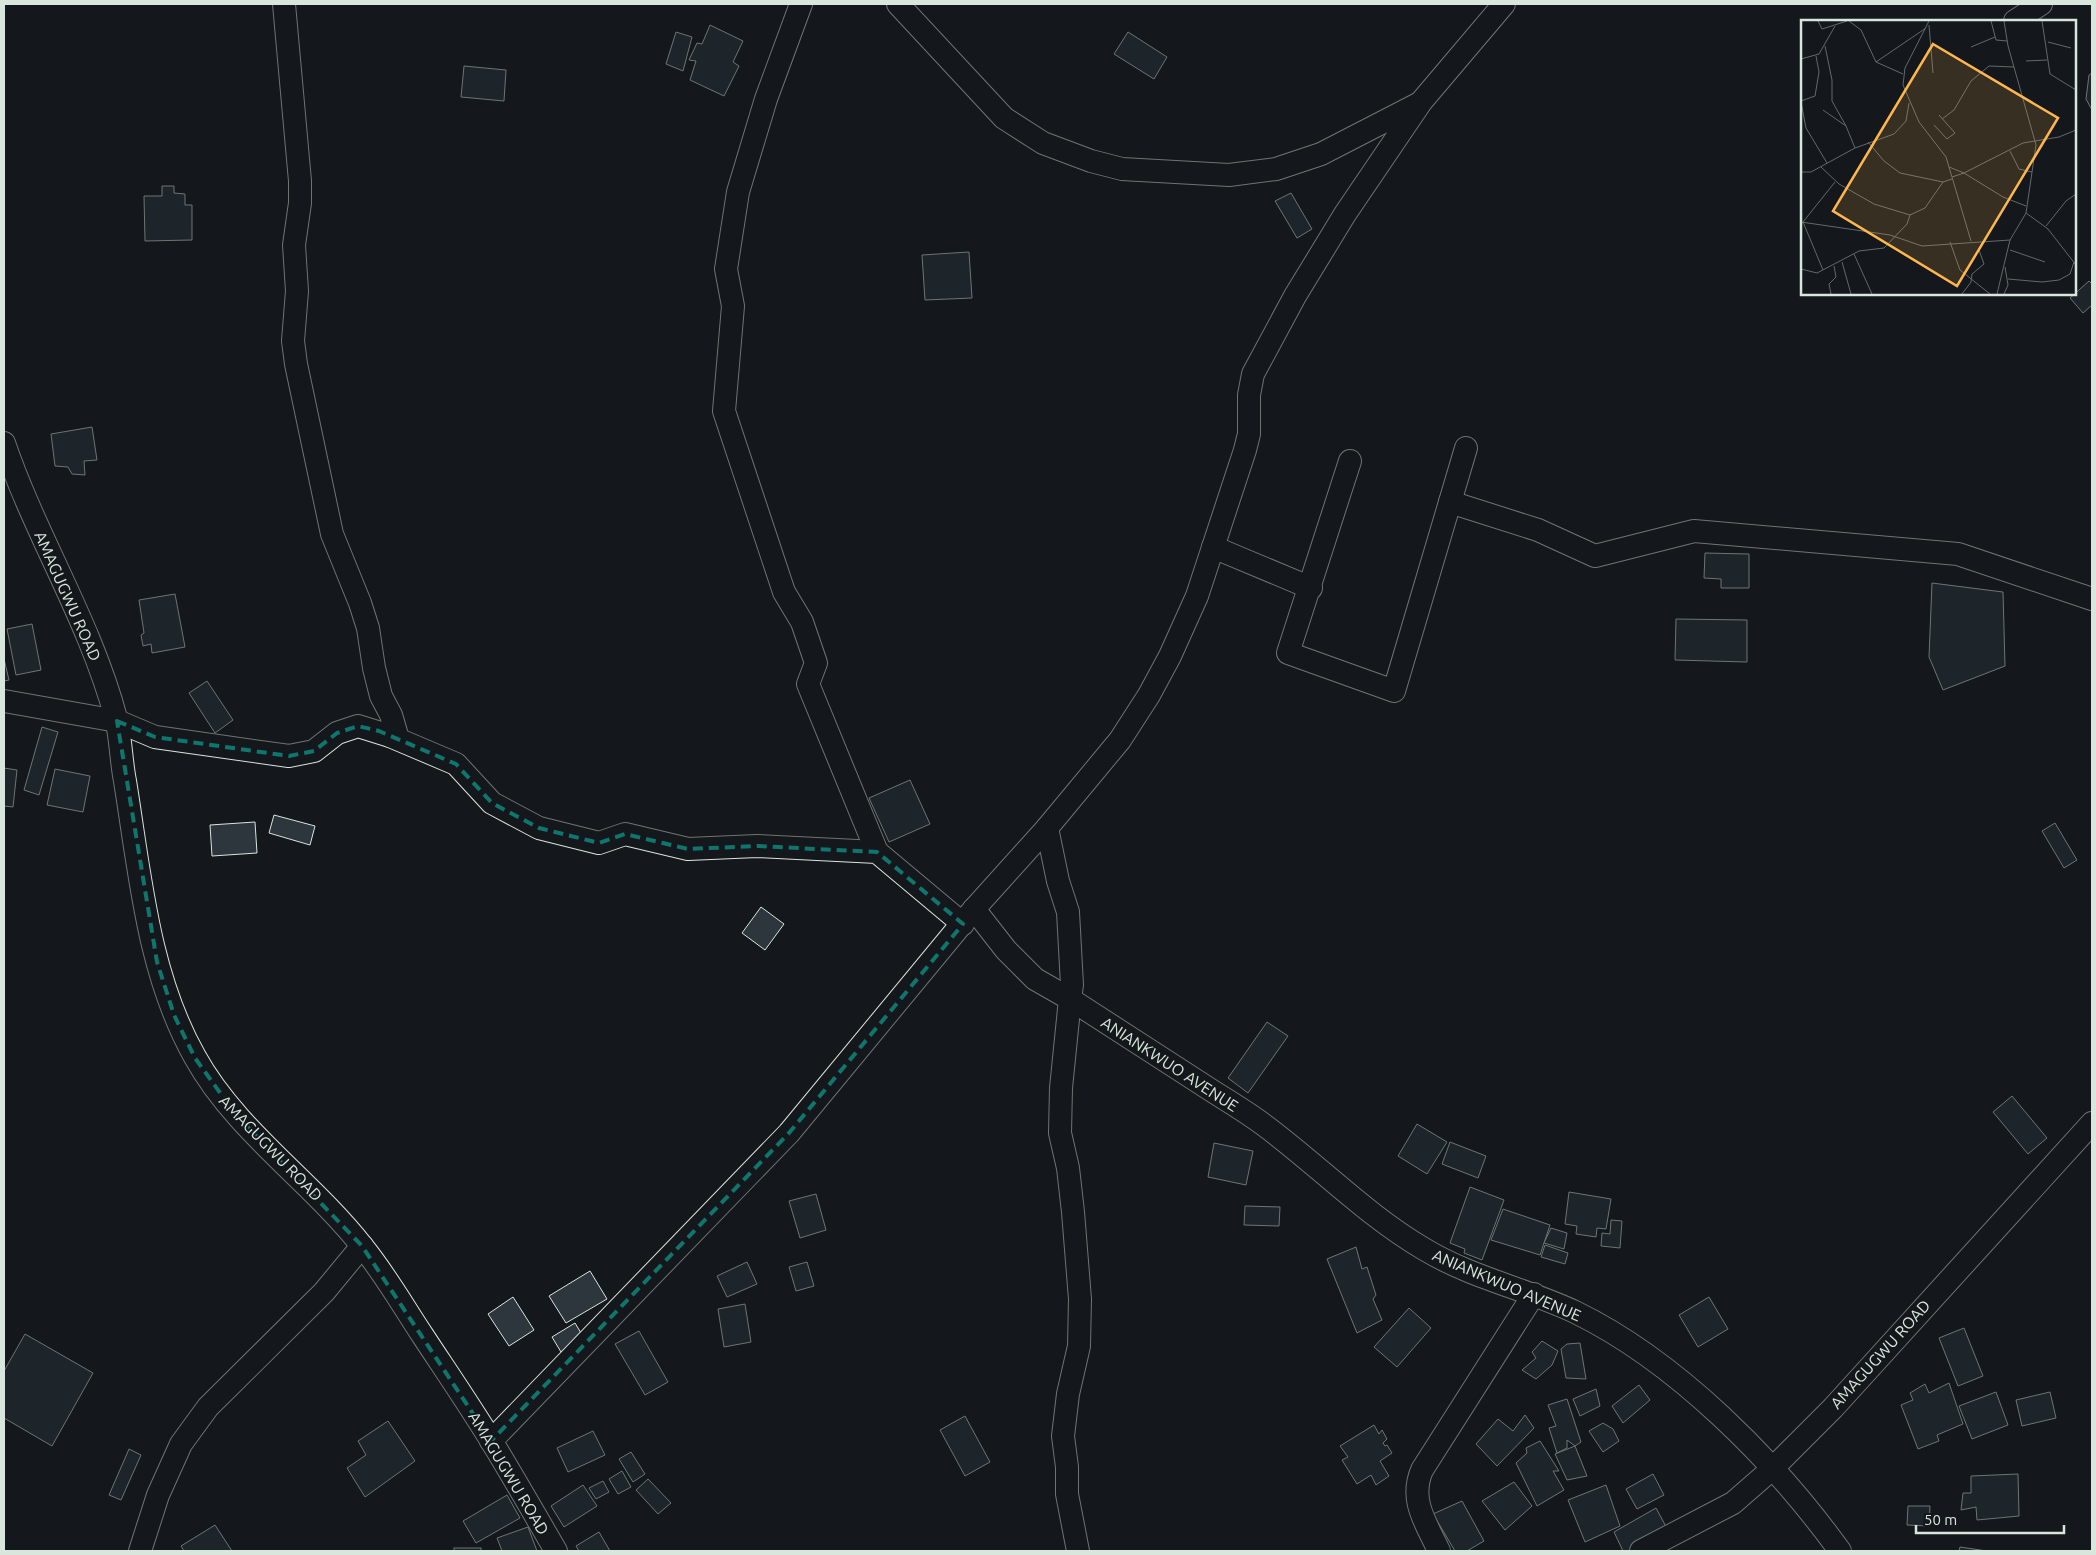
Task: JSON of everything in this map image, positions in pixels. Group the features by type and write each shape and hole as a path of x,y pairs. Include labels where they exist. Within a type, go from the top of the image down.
{"street":[{"path":"284,4 300,181 300,203 294,245 297,291 293,341 296,364 332,534 360,603 368,628 374,668 381,696 395,725 396,732 390,736"},
{"path":"4,701 117,721 155,737 289,756 314,751 337,733 358,726 390,736 456,764 492,803 539,828 599,843 625,834 688,849 757,846 877,852 808,684 816,663 802,622 784,592 724,411 733,306 726,269 738,192 766,99 801,4"},
{"path":"898,4 1004,118 1043,143 1091,161 1122,169 1229,174 1276,169 1321,154 1421,102"},
{"path":"492,1441 789,1133 968,917 1048,828 1120,740 1149,695 1170,656 1197,596 1245,450 1248,434 1249,395 1253,374 1295,296 1340,222 1421,102 1504,4"},
{"path":"2017,20 2041,4"},
{"name":"AMAGUGWU ROAD","path":"4,443 18,483 42,540 67,586 96,655 117,721 147,912 157,962 174,1015 195,1058 236,1116 306,1185 362,1246 492,1441 556,1551"},
{"path":"1350,461 1311,588 1288,653 1394,691 1466,448"},
{"path":"1450,502 1538,530 1595,556 1694,531 1958,554 2092,599"},
{"path":"1212,547 1311,588"},
{"path":"1048,828 1058,881 1068,912 1072,985 1061,1088 1060,1133 1071,1194 1080,1299 1079,1346 1068,1394 1063,1436 1067,1467 1067,1494 1078,1551"},
{"name":"ANIANKWUO AVENUE","path":"877,852 968,917 1006,950 1035,979 1262,1124 1389,1226 1424,1250 1455,1265 1534,1294 1575,1312 1626,1340 1677,1376 1772,1469 1840,1551"},
{"name":"AMAGUGWU ROAD","path":"1640,1551 1733,1503 1772,1469 1833,1408 2092,1123"},
{"path":"140,1551 158,1494 181,1444 208,1407 324,1292 362,1246"},
{"path":"1439,1551 1417,1502 1416,1484 1422,1470 1534,1294"}],"highlighted area":[{"path":"117,721 155,737 289,756 314,751 337,733 358,726 379,731 456,764 492,803 539,828 599,843 625,834 688,849 757,846 877,852 963,924 789,1133 491,1441 362,1246 236,1115 195,1058 174,1015 157,962"}],"building":[{"path":"710,25 743,41 733,62 739,66 724,96 690,80 696,61 689,60 697,43 702,44"},
{"path":"676,32 692,37 683,71 666,64"},
{"path":"1128,32 1167,57 1154,79 1114,54"},
{"path":"464,66 506,70 504,101 461,97"},
{"path":"2092,73 2092,110 2086,99 2089,75"},
{"path":"162,186 174,186 174,193 185,194 185,205 192,205 192,240 145,241 144,196 162,196"},
{"path":"1291,193 1312,229 1297,238 1275,201"},
{"path":"969,252 972,298 925,300 922,255"},
{"path":"2089,281 2092,284 2092,305 2083,313 2070,298 2076,295 2076,293"},
{"path":"92,427 97,460 84,461 85,475 72,474 68,467 55,466 51,434"},
{"path":"1705,553 1749,554 1749,588 1721,588 1721,579 1704,578"},
{"path":"1932,583 2003,592 2005,666 1943,690 1929,657"},
{"path":"175,594 185,647 152,653 151,644 143,646 141,635 144,633 139,600"},
{"path":"1676,619 1747,620 1747,662 1675,660"},
{"path":"32,624 41,670 16,675 7,629"},
{"path":"4,659 9,680 4,681"},
{"path":"207,681 233,720 215,733 189,693"},
{"path":"42,727 58,732 39,795 24,790"},
{"path":"4,768 17,770 13,807 4,806"},
{"path":"55,769 90,776 83,812 47,805"},
{"path":"910,780 930,824 889,842 869,798"},
{"path":"274,815 315,826 310,845 269,833"},
{"path":"255,822 257,853 212,856 210,825"},
{"path":"2055,823 2077,860 2064,868 2042,831"},
{"path":"761,907 784,924 765,950 742,933"},
{"path":"1267,1022 1288,1036 1248,1093 1228,1078"},
{"path":"2012,1096 2047,1138 2028,1154 1993,1112"},
{"path":"1417,1124 1447,1142 1427,1174 1398,1156"},
{"path":"1450,1142 1486,1156 1478,1178 1442,1164"},
{"path":"1214,1143 1253,1151 1246,1185 1208,1177"},
{"path":"1470,1187 1504,1200 1482,1260 1464,1253 1465,1249 1450,1243"},
{"path":"1569,1192 1611,1199 1606,1229 1597,1228 1596,1237 1576,1234 1577,1226 1565,1224"},
{"path":"816,1194 826,1230 800,1238 789,1201"},
{"path":"1245,1206 1280,1207 1279,1226 1244,1225"},
{"path":"1503,1209 1550,1225 1540,1255 1491,1240"},
{"path":"1611,1220 1622,1221 1620,1248 1601,1246 1602,1233 1610,1234"},
{"path":"1551,1228 1567,1233 1564,1249 1544,1243"},
{"path":"1545,1245 1568,1253 1565,1264 1541,1257"},
{"path":"1356,1247 1362,1269 1367,1267 1376,1295 1373,1299 1382,1320 1357,1333 1327,1259"},
{"path":"747,1262 757,1284 727,1297 717,1276"},
{"path":"807,1262 814,1286 796,1291 789,1267"},
{"path":"590,1271 607,1299 566,1323 549,1296"},
{"path":"513,1297 534,1330 509,1346 488,1314"},
{"path":"1709,1297 1728,1329 1698,1347 1679,1315"},
{"path":"745,1304 751,1342 724,1347 718,1309"},
{"path":"1409,1308 1431,1328 1397,1367 1374,1347"},
{"path":"575,1323 584,1338 561,1352 552,1337"},
{"path":"1964,1328 1983,1376 1958,1386 1939,1338"},
{"path":"639,1331 668,1382 645,1395 615,1344"},
{"path":"25,1334 93,1373 52,1446 4,1418 4,1371"},
{"path":"1542,1341 1558,1351 1552,1365 1536,1379 1522,1370 1536,1358 1532,1352"},
{"path":"1580,1343 1586,1379 1566,1378 1561,1349 1567,1344"},
{"path":"1949,1383 1963,1424 1937,1435 1939,1441 1918,1449 1901,1405 1913,1400 1910,1393 1925,1384 1929,1393"},
{"path":"1639,1385 1650,1400 1623,1423 1612,1406"},
{"path":"1596,1389 1600,1406 1580,1416 1573,1399"},
{"path":"1996,1392 2008,1425 1972,1439 1959,1406"},
{"path":"2050,1392 2056,1418 2022,1426 2016,1400"},
{"path":"1567,1399 1581,1442 1575,1446 1567,1440 1567,1448 1557,1453 1549,1428 1556,1426 1548,1405"},
{"path":"1525,1415 1534,1428 1497,1466 1476,1444 1498,1419 1513,1431"},
{"path":"965,1416 990,1462 965,1476 940,1430"},
{"path":"388,1421 415,1461 365,1497 347,1468 366,1455 358,1441"},
{"path":"1603,1423 1613,1429 1619,1441 1603,1452 1589,1431"},
{"path":"1374,1425 1379,1434 1382,1430 1387,1439 1383,1443 1385,1446 1387,1445 1392,1453 1380,1461 1389,1476 1376,1485 1371,1475 1357,1484 1342,1460 1348,1457 1340,1446"},
{"path":"593,1431 605,1455 568,1472 557,1448"},
{"path":"1540,1441 1559,1471 1553,1471 1564,1490 1537,1506 1516,1463 1527,1453 1526,1448"},
{"path":"1575,1446 1587,1476 1567,1480 1555,1454"},
{"path":"129,1449 141,1455 121,1500 109,1495"},
{"path":"631,1452 645,1474 633,1482 619,1459"},
{"path":"622,1471 631,1487 618,1494 609,1479"},
{"path":"1653,1474 1664,1495 1637,1509 1626,1489"},
{"path":"2018,1474 2019,1516 1977,1520 1976,1507 1961,1510 1963,1493 1971,1493 1971,1476"},
{"path":"648,1479 671,1503 658,1514 636,1490"},
{"path":"603,1481 609,1492 596,1499 589,1488"},
{"path":"1514,1482 1532,1506 1505,1530 1482,1501"},
{"path":"583,1485 597,1506 564,1527 551,1506"},
{"path":"1606,1485 1620,1526 1585,1542 1568,1500"},
{"path":"507,1495 520,1518 476,1543 463,1521"},
{"path":"1462,1501 1484,1541 1467,1551 1455,1551 1433,1514"},
{"path":"1908,1506 1930,1506 1929,1526 1907,1525"},
{"path":"1656,1508 1670,1534 1635,1551 1623,1551 1614,1532"},
{"path":"215,1525 232,1551 184,1551 181,1546"},
{"path":"528,1527 537,1551 502,1551 497,1538"},
{"path":"599,1532 610,1551 579,1551 576,1546"},
{"path":"1960,1547 1987,1551 1959,1551"},
{"path":"454,1548 481,1548 481,1551 454,1551"}]}
